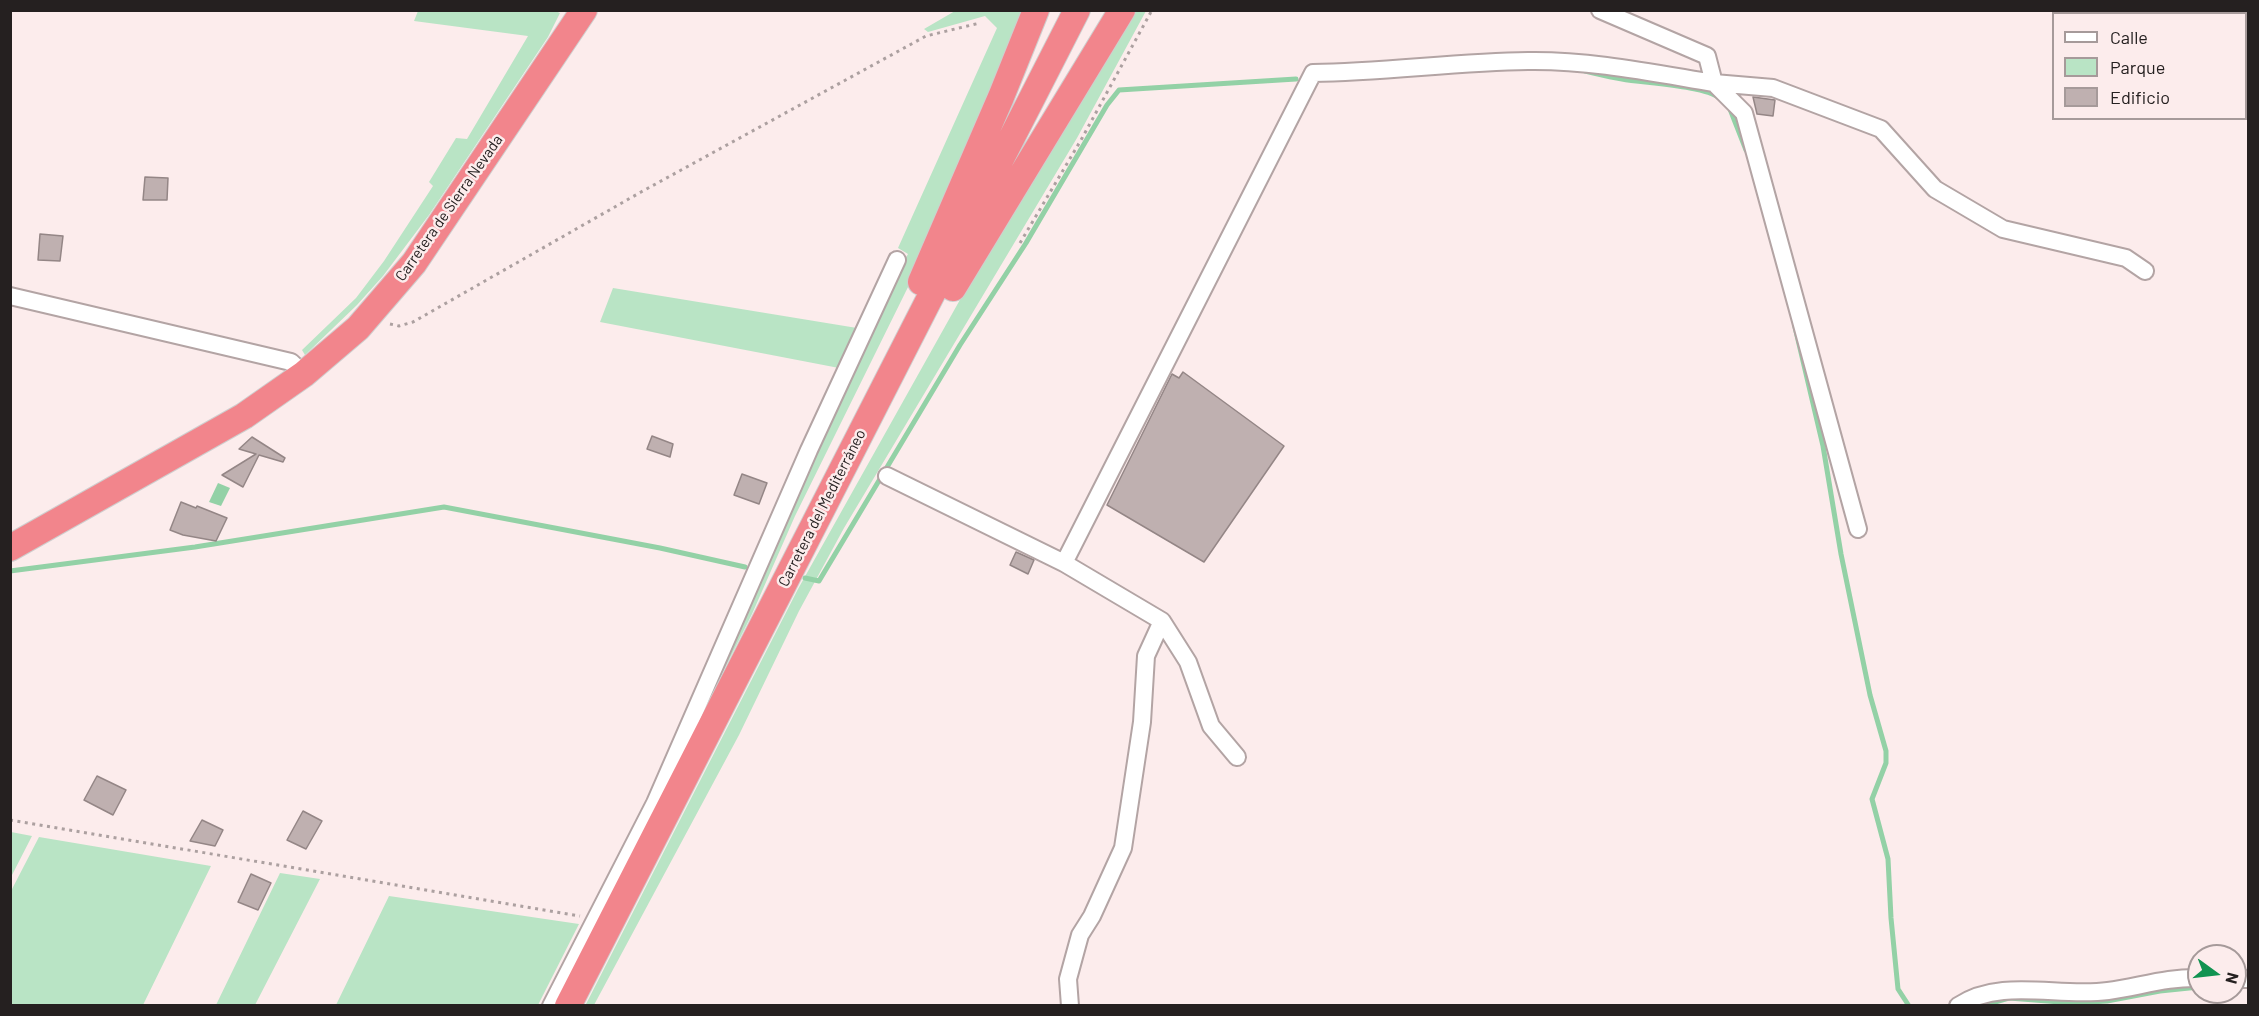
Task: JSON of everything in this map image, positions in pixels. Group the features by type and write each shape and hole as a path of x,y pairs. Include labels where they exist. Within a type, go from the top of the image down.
{"highway":[{"name":"Carretera de Sierra Nevada","path":"10,549 244,416 304,374 358,328 414,263 584,10"},
{"path":"882,392 908,311 1001,97 1036,10"},
{"name":"Carretera del Mediterráneo","path":"567,1005 1077,10"},
{"path":"836,482 884,421 956,282 1122,10"}],"street":[{"path":"1600,10 1707,56 1714,83 1744,113 1858,529"},
{"path":"1064,563 1313,73 1529,61 1605,65 1714,83 1773,88 1881,129 1935,189 2003,229 2126,258 2145,271"},
{"path":"552,1005 660,793 813,440 897,260"},
{"path":"10,296 291,362 304,374"},
{"path":"887,476 1064,563 1162,621 1188,662 1211,726 1237,757"},
{"path":"1070,1005 1068,979 1080,935 1092,916 1123,848 1142,722 1146,656 1162,621"},
{"path":"1958,1005 1977,996 1997,991 2105,992 2187,978"}],"path":[{"path":"1020,243 1086,132 1152,10"},
{"path":"368,316 399,326 413,322 641,192 926,36 980,23"},
{"path":"10,820 581,916 593,921"}],"green space":[{"path":"553,10 560,13 548,37 429,215 383,276 357,305 305,355 302,350 356,298 384,261 433,186 429,182 456,138 467,139 528,36 414,21 418,11"},
{"path":"955,11 1025,11 910,283 795,516 752,614 675,768 887,290 908,254 898,248 997,28 985,16 928,32 924,29"},
{"path":"1131,11 1146,11 1077,138 844,528 799,611 739,735 594,1005 585,1006 798,589 994,239"},
{"path":"613,288 857,328 839,368 600,322"},
{"path":"10,832 32,836 11,877"},
{"path":"39,837 211,866 143,1005 11,1005 11,891"},
{"path":"280,873 320,879 255,1005 216,1005"},
{"path":"389,896 579,924 538,1005 336,1005"}],"shaded area":[{"path":"218,483 230,488 221,506 209,502"}],"building":[{"path":"1753,97 1775,100 1773,116 1757,114"},
{"path":"145,177 168,178 167,200 143,200"},
{"path":"40,234 63,236 60,261 38,260"},
{"path":"1183,372 1284,446 1204,562 1107,505 1172,374 1179,378"},
{"path":"652,436 673,444 670,457 647,449"},
{"path":"252,437 285,458 283,462 259,455 243,487 222,475 256,454 239,449"},
{"path":"742,474 767,483 759,504 734,495"},
{"path":"181,502 227,518 216,541 183,535 170,530"},
{"path":"1016,552 1034,560 1028,574 1010,565"},
{"path":"97,776 126,790 113,815 84,800"},
{"path":"303,811 322,821 306,849 287,840"},
{"path":"202,820 223,830 215,846 190,841"},
{"path":"251,874 271,883 258,910 238,902"}],"waterway":[{"path":"1585,71 1622,79 1688,88 1719,98"},
{"path":"805,578 819,581 960,345 1026,243 1107,105 1119,90 1296,79"},
{"path":"1730,109 1746,150"},
{"path":"1795,327 1823,446 1841,554 1870,695 1886,751 1886,763 1872,799 1888,859 1898,989 1909,1006"},
{"path":"10,571 195,547 444,507 660,548 745,567"},
{"path":"1981,1006 2009,998 2073,1003 2107,1001 2187,988"}]}
